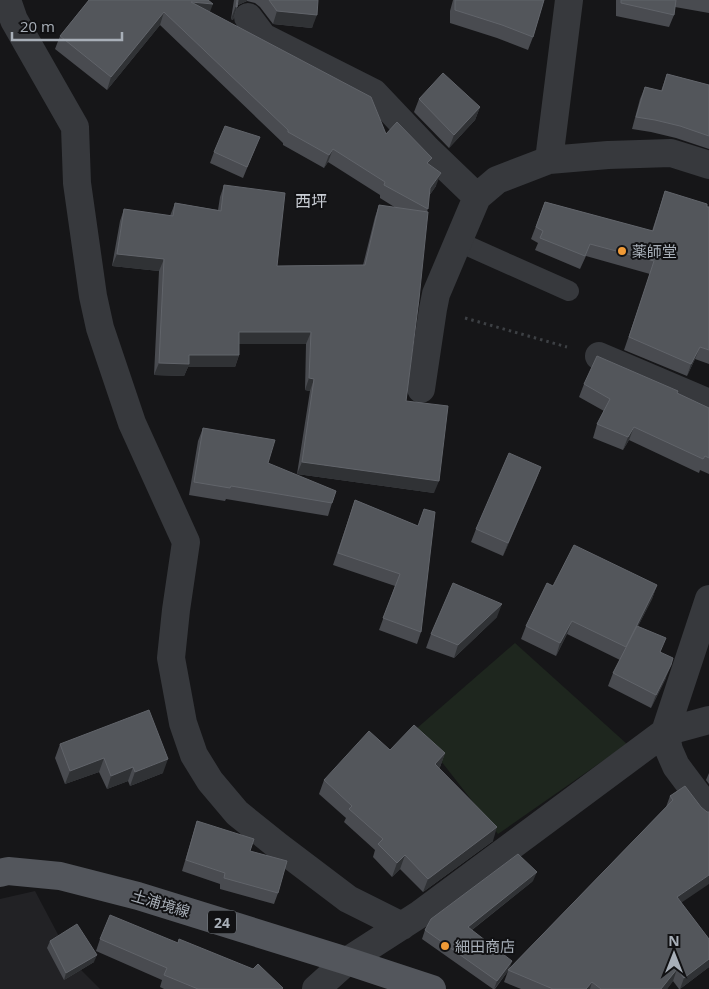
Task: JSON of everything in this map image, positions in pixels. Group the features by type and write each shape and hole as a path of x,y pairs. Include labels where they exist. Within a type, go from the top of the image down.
{"main road":[{"name":"土浦境線","path":"0,873 8,871 60,876 138,896 432,989"}],"street":[{"path":"7,0 14,20 74,127 77,183 93,296 100,328 132,423 186,542 171,658 183,723 194,755 210,781 237,813 348,899 402,926"},
{"path":"549,160 569,0"},
{"path":"248,17 263,37 374,93 427,149 477,197"},
{"path":"421,389 436,294 477,197 498,180 549,160 608,155 671,153 709,165"},
{"path":"599,356 709,402"},
{"path":"709,599 665,732 669,750 676,766 709,810"},
{"path":"316,989 347,961 402,926 665,732 709,720"}],"lane":[{"path":"458,242 569,291"}],"path":[{"path":"433,309 599,356"}],"shaded area":[{"path":"515,643 627,744 498,834 416,729"},
{"path":"35,891 72,961 100,989 0,989 0,899"}],"building":[{"path":"89,0 208,0 213,4 191,2 371,97 386,134 397,122 432,158 427,163 441,173 430,188 428,209 384,185 385,182 333,149 329,155 288,132 164,12 111,77 60,36"},
{"path":"269,0 318,0 317,15 277,11"},
{"path":"455,0 544,0 533,37 455,10"},
{"path":"621,0 676,0 674,15 621,3"},
{"path":"443,73 480,107 454,135 419,99"},
{"path":"667,74 709,85 709,136 680,126 636,117 645,87 662,91"},
{"path":"225,126 260,137 247,167 214,152"},
{"path":"224,185 285,193 277,266 365,265 379,205 428,212 406,401 448,406 439,481 302,462 314,379 309,378 311,332 239,332 239,355 189,355 189,364 159,363 164,259 117,254 124,209 173,216 175,203 221,211"},
{"path":"665,191 707,204 707,207 709,207 709,350 700,347 691,364 629,337 654,261 590,244 585,256 540,238 543,231 536,227 545,202 653,231"},
{"path":"597,356 678,391 677,393 709,408 709,458 705,456 703,459 634,427 628,437 597,424 610,399 584,384"},
{"path":"203,428 275,440 268,463 336,491 332,503 231,486 230,488 194,482"},
{"path":"509,453 541,467 508,543 476,529"},
{"path":"355,500 418,526 424,509 435,512 421,632 383,618 400,574 338,553"},
{"path":"574,545 657,585 626,647 572,621 560,643 526,626 547,583 553,586"},
{"path":"453,583 502,604 458,645 431,634"},
{"path":"637,626 666,638 660,652 673,658 656,695 613,673"},
{"path":"149,710 168,759 135,772 133,767 111,776 104,758 70,771 60,744"},
{"path":"414,725 445,753 435,764 497,827 428,879 405,855 397,863 378,844 383,839 349,809 352,806 324,780 369,731 390,750"},
{"path":"685,786 701,807 709,812 709,875 677,897 709,939 709,959 684,978 677,969 661,989 601,989 592,982 586,989 553,989 508,970 673,800 670,796"},
{"path":"197,821 254,839 250,851 287,861 278,893 224,878 225,873 186,860"},
{"path":"518,854 537,872 468,927 512,961 497,981 425,930 431,919"},
{"path":"110,915 178,943 179,939 253,969 258,964 283,988 198,989 164,975 167,968 100,939"},
{"path":"77,924 97,955 66,973 50,941"}],"place":[{"name":"薬師堂","path":"622,251"},
{"name":"細田商店","path":"445,946"}],"district":[{"name":"西坪","path":"311,201"}]}
